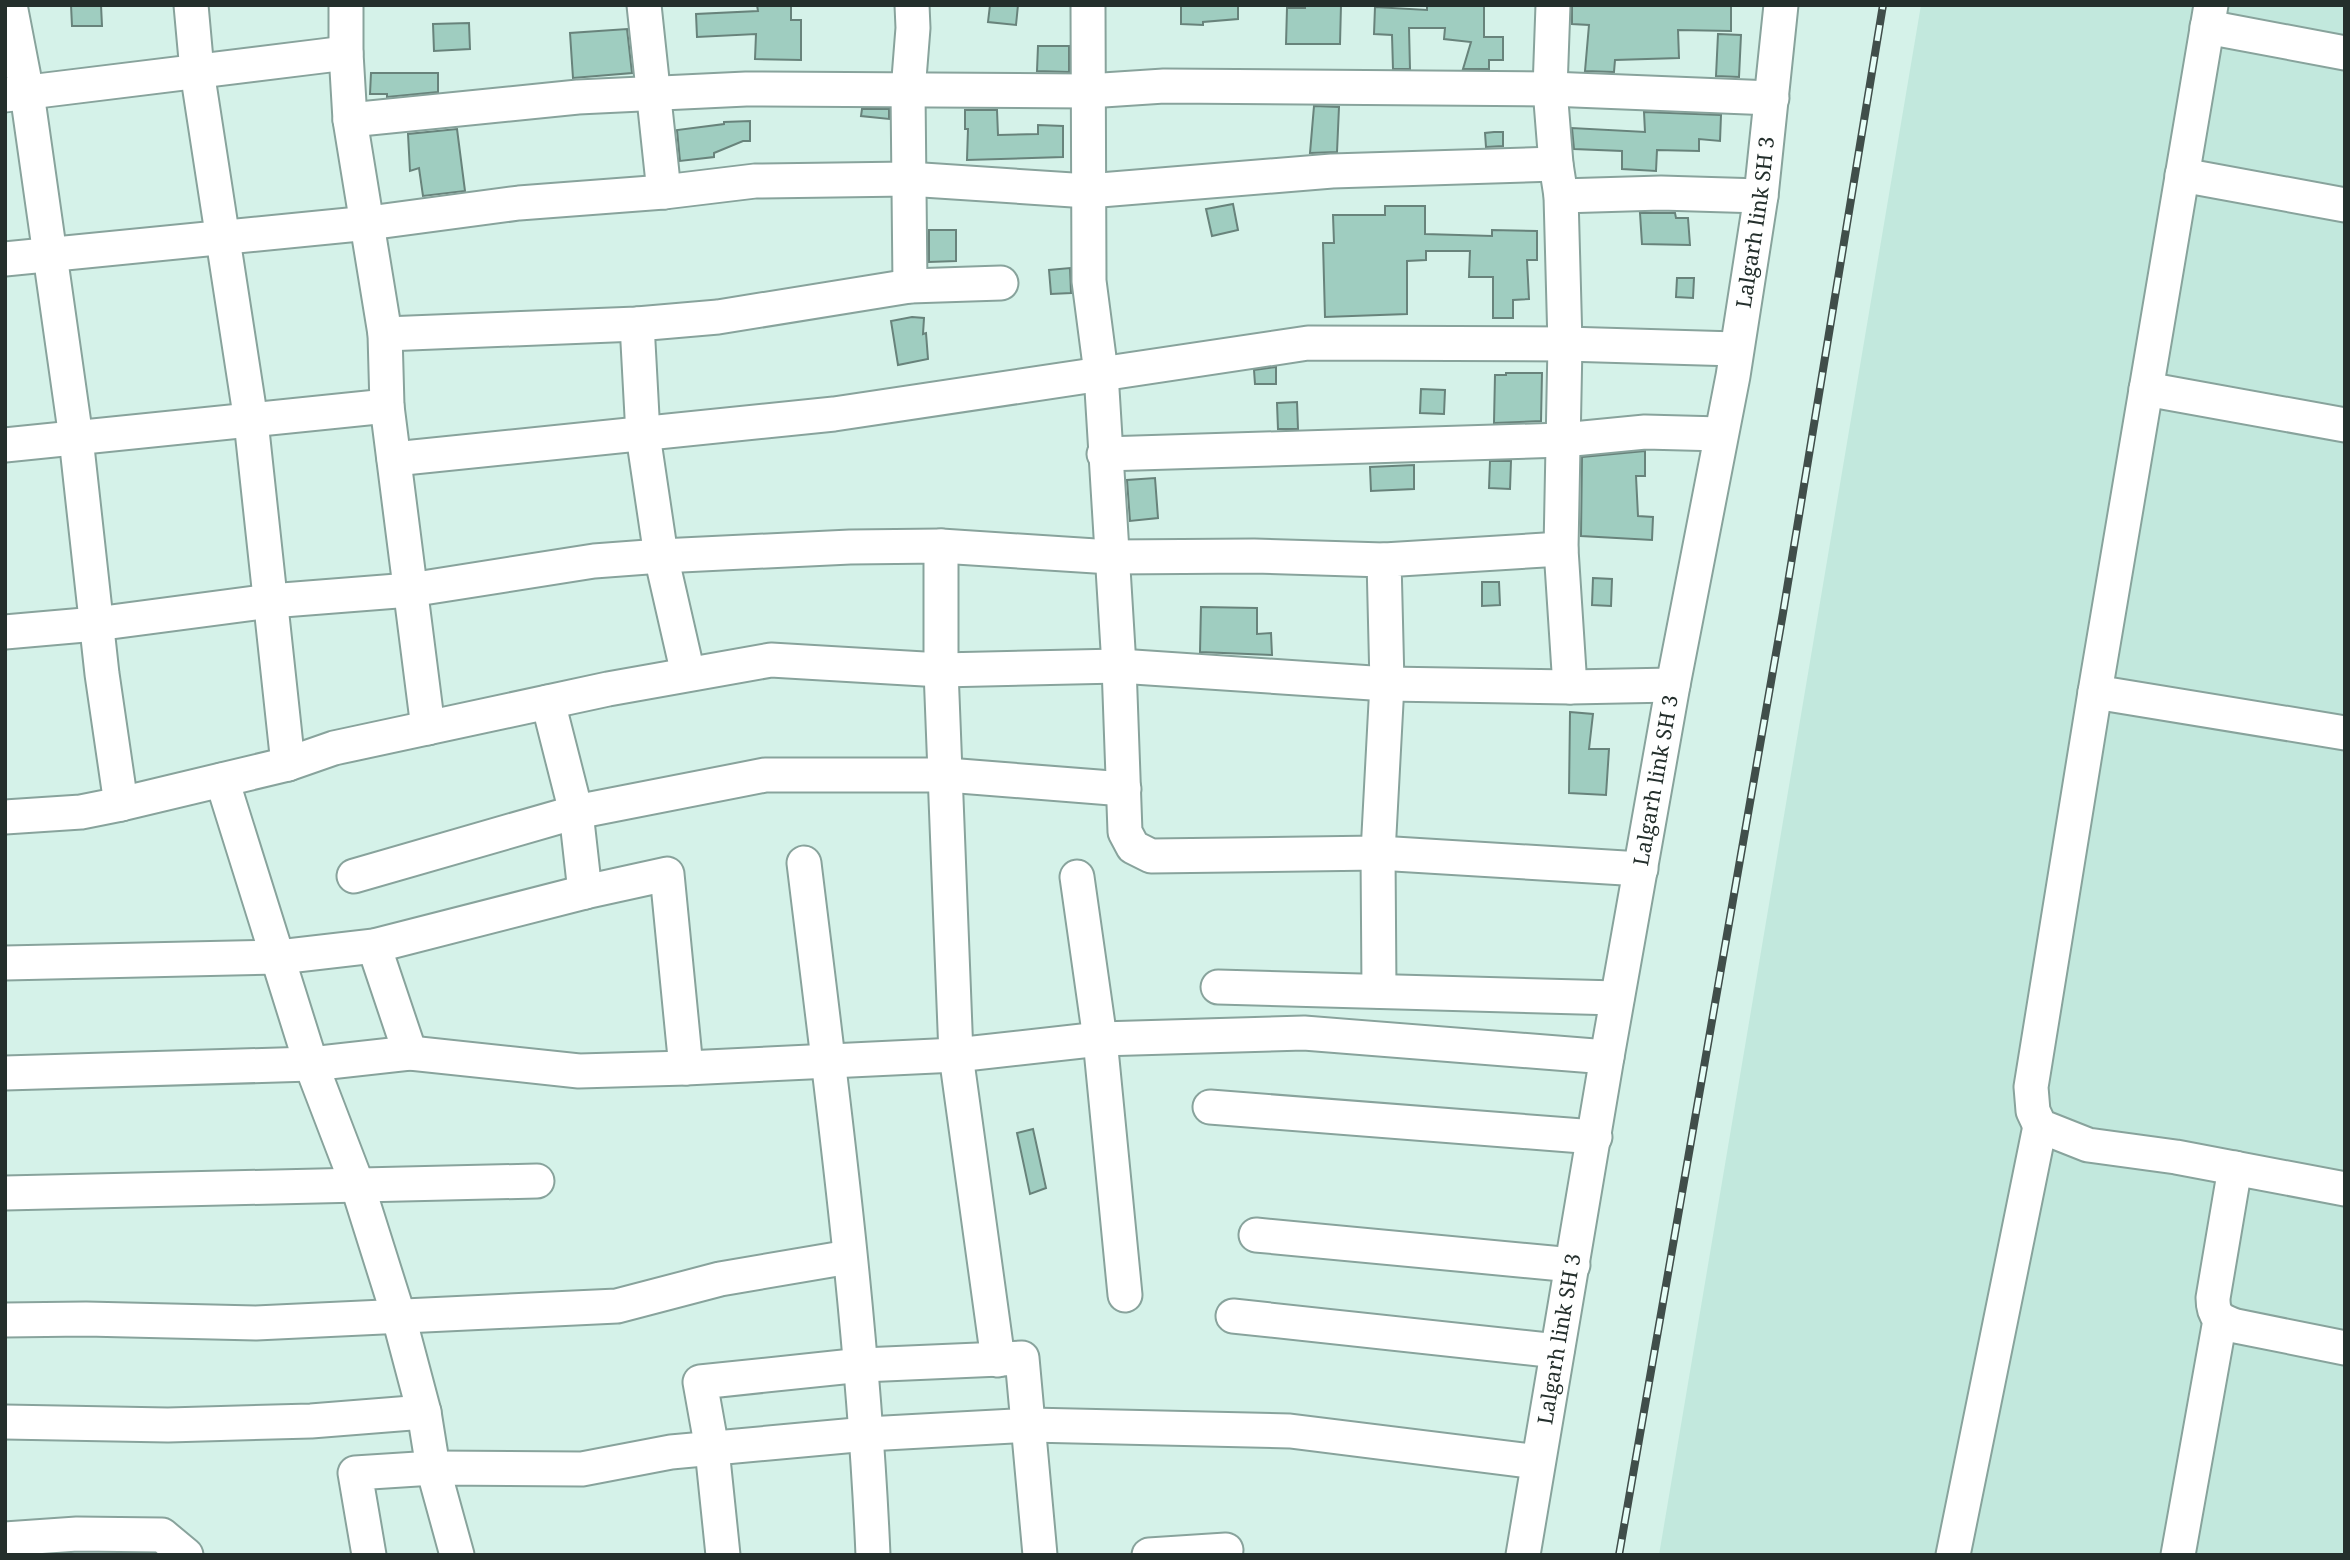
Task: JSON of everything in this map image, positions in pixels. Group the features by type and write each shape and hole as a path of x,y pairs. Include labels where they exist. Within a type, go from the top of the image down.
{"street":[{"path":"10,5 16,94 50,253 121,804"},
{"path":"191,5 197,71 251,421 288,764"},
{"path":"346,5 351,120 385,334 387,406 428,728"},
{"path":"644,5 664,192"},
{"path":"910,286 908,91 912,5"},
{"path":"1088,5 1089,281 1101,373 1119,666 1125,832 1133,847 1151,856 1378,853 1641,869"},
{"path":"1553,5 1550,89 1558,180 1564,344 1561,549 1570,687"},
{"name":"Lalgarh link SH 3","path":"1523,1555 1673,685 1737,349 1761,196 1782,5"},
{"path":"1953,1555 2040,1126 2033,1111 2031,1087 2209,16 2345,53"},
{"path":"16,94 346,53"},
{"path":"351,120 578,97 746,89 1088,91 1164,86 1550,89 1772,98"},
{"path":"5,259 369,223 519,203 664,192 755,181 908,179 1088,191 1332,172 1558,180 1661,193 1761,196"},
{"path":"2182,175 2345,205"},
{"path":"385,334 637,324 718,317 910,286 1001,283"},
{"path":"637,324 643,435 661,556 688,674"},
{"path":"394,459 834,414 1308,343 1564,344 1737,349"},
{"path":"2146,389 2345,425"},
{"path":"5,445 387,406"},
{"path":"1104,454 1563,440 1645,432 1721,434"},
{"path":"5,632 96,624 270,601 410,590 594,561 661,556 850,547 941,546 1111,557 1254,556 1384,560 1561,549"},
{"path":"941,546 942,670 956,1055 998,1360"},
{"path":"1379,991 1378,853 1387,684 1384,560"},
{"path":"5,817 81,812 121,804 288,764 334,748 548,702 771,660 942,670 1119,666 1387,684 1570,687 1673,685"},
{"path":"2095,692 2345,733"},
{"path":"548,702 576,812 585,892"},
{"path":"354,876 576,812 765,775 947,775 1124,789"},
{"path":"222,780 312,1064 357,1184 398,1314 425,1412 433,1468 457,1555"},
{"path":"804,863 862,1365 873,1555"},
{"path":"5,963 279,957 374,946 667,874 686,1068"},
{"path":"1077,877 1100,1039 1125,1295"},
{"path":"374,946 410,1053"},
{"path":"1218,987 1618,998"},
{"path":"5,1073 312,1064 410,1053 579,1070 686,1068 956,1055 1100,1039 1304,1033 1607,1057"},
{"path":"1210,1107 1595,1136"},
{"path":"2040,1126 2088,1145 2176,1157 2345,1189"},
{"path":"2235,1168 2213,1311 2220,1320 2236,1326 2345,1348"},
{"path":"5,1193 537,1181"},
{"path":"1256,1235 1573,1265"},
{"path":"5,1320 256,1323 398,1314 617,1306 720,1279 849,1257"},
{"path":"1233,1316 1557,1350"},
{"path":"2178,1555 2220,1320"},
{"path":"723,1555 712,1449 700,1382 862,1365 1022,1358 1040,1555"},
{"path":"5,1422 168,1425 311,1421 425,1412"},
{"path":"369,1555 355,1473 433,1468 582,1469 671,1452 867,1434 1030,1425 1290,1431 1538,1462"},
{"path":"5,1539 88,1544 162,1535 183,1554"},
{"path":"1149,1555 1226,1550"}],"shaded area":[{"path":"1921,5 2345,5 2345,1555 1659,1555"}],"building":[{"path":"71,5 101,5 102,26 72,26"},
{"path":"757,5 791,5 791,20 801,20 801,60 755,59 756,34 697,37 696,14 758,11"},
{"path":"990,5 1018,5 1016,25 988,22"},
{"path":"1181,5 1238,5 1238,19 1203,22 1203,25 1181,24"},
{"path":"1305,5 1341,5 1340,44 1286,44 1287,8 1305,8"},
{"path":"1427,5 1484,5 1484,37 1503,37 1503,60 1489,60 1489,69 1463,69 1471,42 1444,39 1445,28 1409,28 1410,69 1393,69 1392,35 1374,34 1375,7 1427,10"},
{"path":"1572,5 1731,5 1731,31 1678,30 1679,58 1615,60 1614,72 1585,71 1589,25 1572,24"},
{"path":"469,23 470,49 434,51 433,24"},
{"path":"627,29 632,73 573,78 570,33"},
{"path":"1718,34 1741,35 1739,77 1716,76"},
{"path":"1038,46 1069,46 1069,72 1037,71"},
{"path":"371,73 438,73 438,92 387,97 387,94 370,94"},
{"path":"1314,106 1339,107 1337,152 1310,153"},
{"path":"862,109 889,109 889,119 861,116"},
{"path":"965,110 997,110 998,135 1038,134 1038,125 1063,126 1063,157 967,160 968,129 965,129"},
{"path":"1644,112 1721,115 1720,141 1699,139 1699,151 1657,150 1656,171 1622,169 1622,151 1574,149 1572,128 1645,132"},
{"path":"750,121 750,141 743,141 714,153 714,157 680,161 677,130 724,122"},
{"path":"457,129 465,191 423,196 419,168 410,171 408,134"},
{"path":"1503,132 1503,146 1486,147 1485,133"},
{"path":"1233,204 1238,230 1212,236 1206,209"},
{"path":"1385,206 1425,206 1425,234 1492,236 1492,230 1537,231 1537,260 1527,260 1529,299 1513,300 1513,318 1493,318 1493,277 1469,277 1470,251 1426,251 1426,260 1407,261 1407,314 1325,317 1323,243 1334,243 1333,215 1385,215"},
{"path":"1640,213 1675,213 1676,218 1688,218 1690,245 1642,244"},
{"path":"929,230 956,230 956,261 929,262"},
{"path":"1070,268 1071,293 1051,294 1049,270"},
{"path":"1677,278 1694,278 1693,298 1676,297"},
{"path":"924,318 923,334 926,333 928,359 898,365 891,321"},
{"path":"1276,367 1276,384 1255,384 1254,370"},
{"path":"1542,373 1541,421 1494,423 1495,375"},
{"path":"1421,389 1445,390 1444,414 1420,413"},
{"path":"1297,402 1298,429 1278,429 1277,403"},
{"path":"1645,451 1645,476 1636,476 1638,516 1653,517 1652,540 1581,536 1582,457"},
{"path":"1490,461 1511,461 1510,489 1489,488"},
{"path":"1414,465 1414,489 1371,491 1370,467"},
{"path":"1155,478 1158,518 1130,521 1127,480"},
{"path":"1593,578 1612,579 1611,606 1592,605"},
{"path":"1482,582 1499,582 1500,605 1482,606"},
{"path":"1201,607 1257,608 1257,634 1271,633 1272,655 1200,652"},
{"path":"1570,712 1593,714 1589,749 1609,749 1606,795 1569,793"},
{"path":"1033,1129 1046,1188 1030,1194 1017,1133"}],"railway":[{"path":"1619,1555 1783,613 1883,5"}]}
